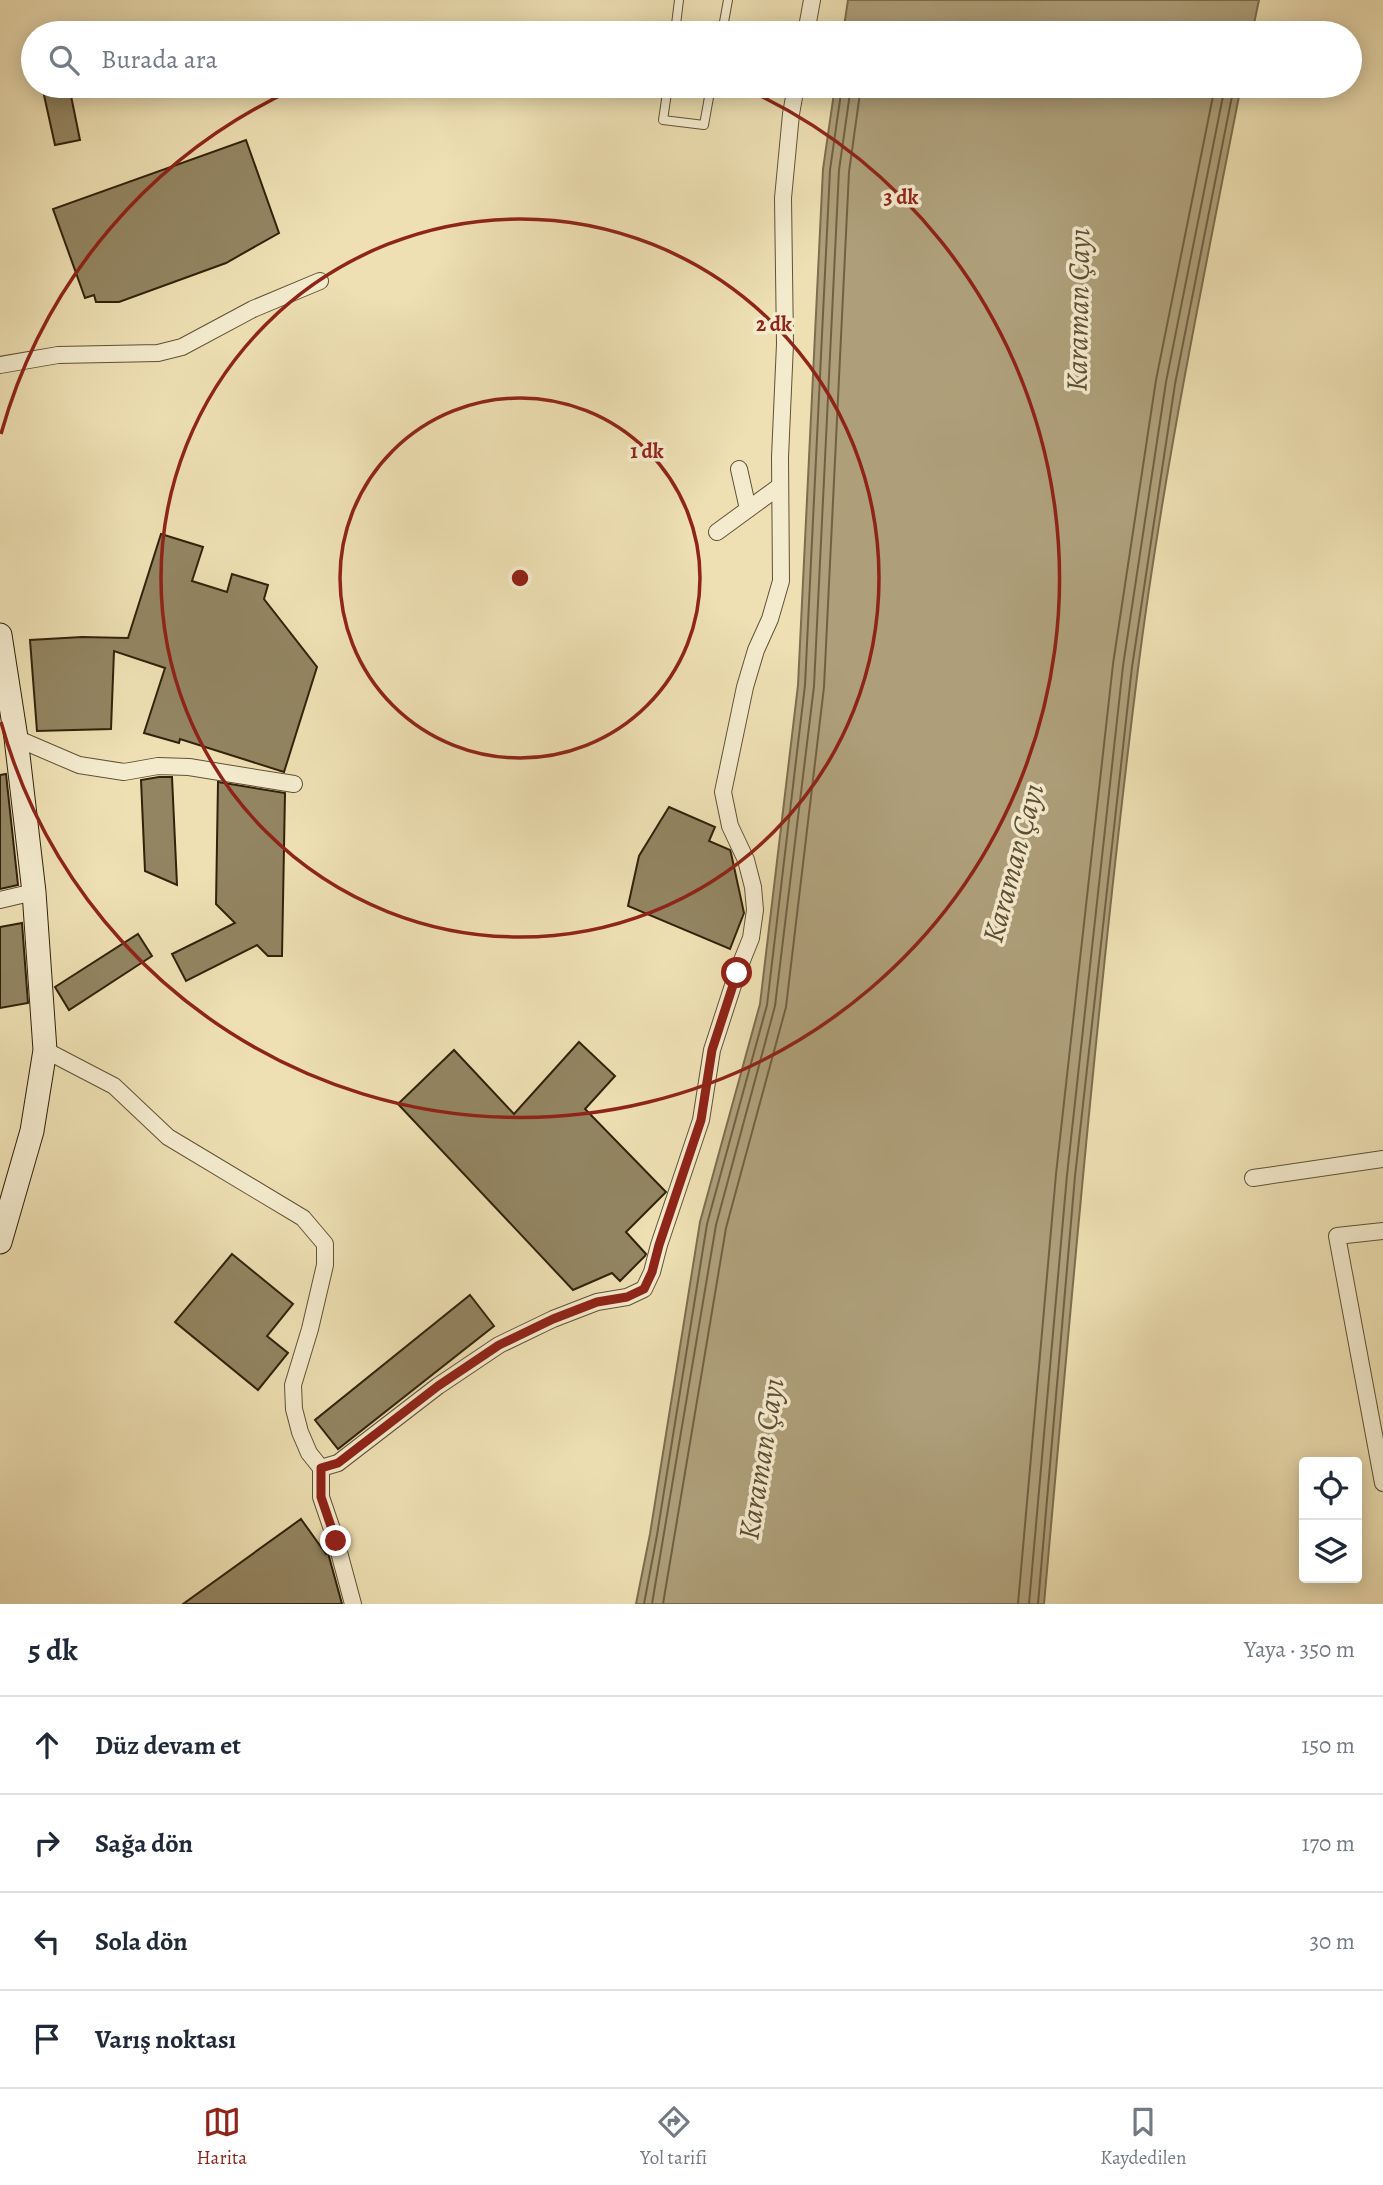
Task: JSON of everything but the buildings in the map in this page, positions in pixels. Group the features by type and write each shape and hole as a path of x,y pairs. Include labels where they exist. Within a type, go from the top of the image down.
{"street":[{"path":"808,21 812,0"},
{"path":"321,1468 338,1463 438,1386 499,1345 553,1319 597,1302 636,1293 644,1289 652,1272 701,1120 712,1050 752,929 755,910 753,887 746,860 730,826 723,792 745,687 781,581 780,486 785,344 783,198 794,98"},
{"path":"0,365 58,355 158,353 182,348 253,309 320,281"},
{"path":"739,470 748,509"},
{"path":"717,532 780,486"},
{"path":"0,635 16,738 34,892 45,1050 32,1131 0,1242"},
{"path":"16,738 79,765 124,772 158,766 189,767 294,784"},
{"path":"0,900 34,892"},
{"path":"45,1050 114,1086 168,1137 303,1218 325,1244 325,1265 293,1385 294,1409 309,1453 321,1468 321,1497 353,1604"},
{"path":"1253,1178 1383,1158"},
{"path":"1383,1231 1336,1236 1383,1483"}],"lane":[{"path":"676,21 679,0"},
{"path":"724,21 728,0"},
{"path":"666,98 663,120 704,125 709,98"}],"water":[{"path":"848,0 1259,0 1255,21 845,21"},
{"name":"Karaman Çayı","path":"833,98 1239,98 1172,450 1138,669 1099,1019 1044,1604 636,1604 650,1534 700,1222 760,1004 798,685 823,169"}],"route":[{"path":"336,1541 321,1497 321,1468 338,1463 438,1386 499,1345 553,1319 597,1302 627,1297 644,1289 652,1272 701,1120 712,1050 737,973"}]}
